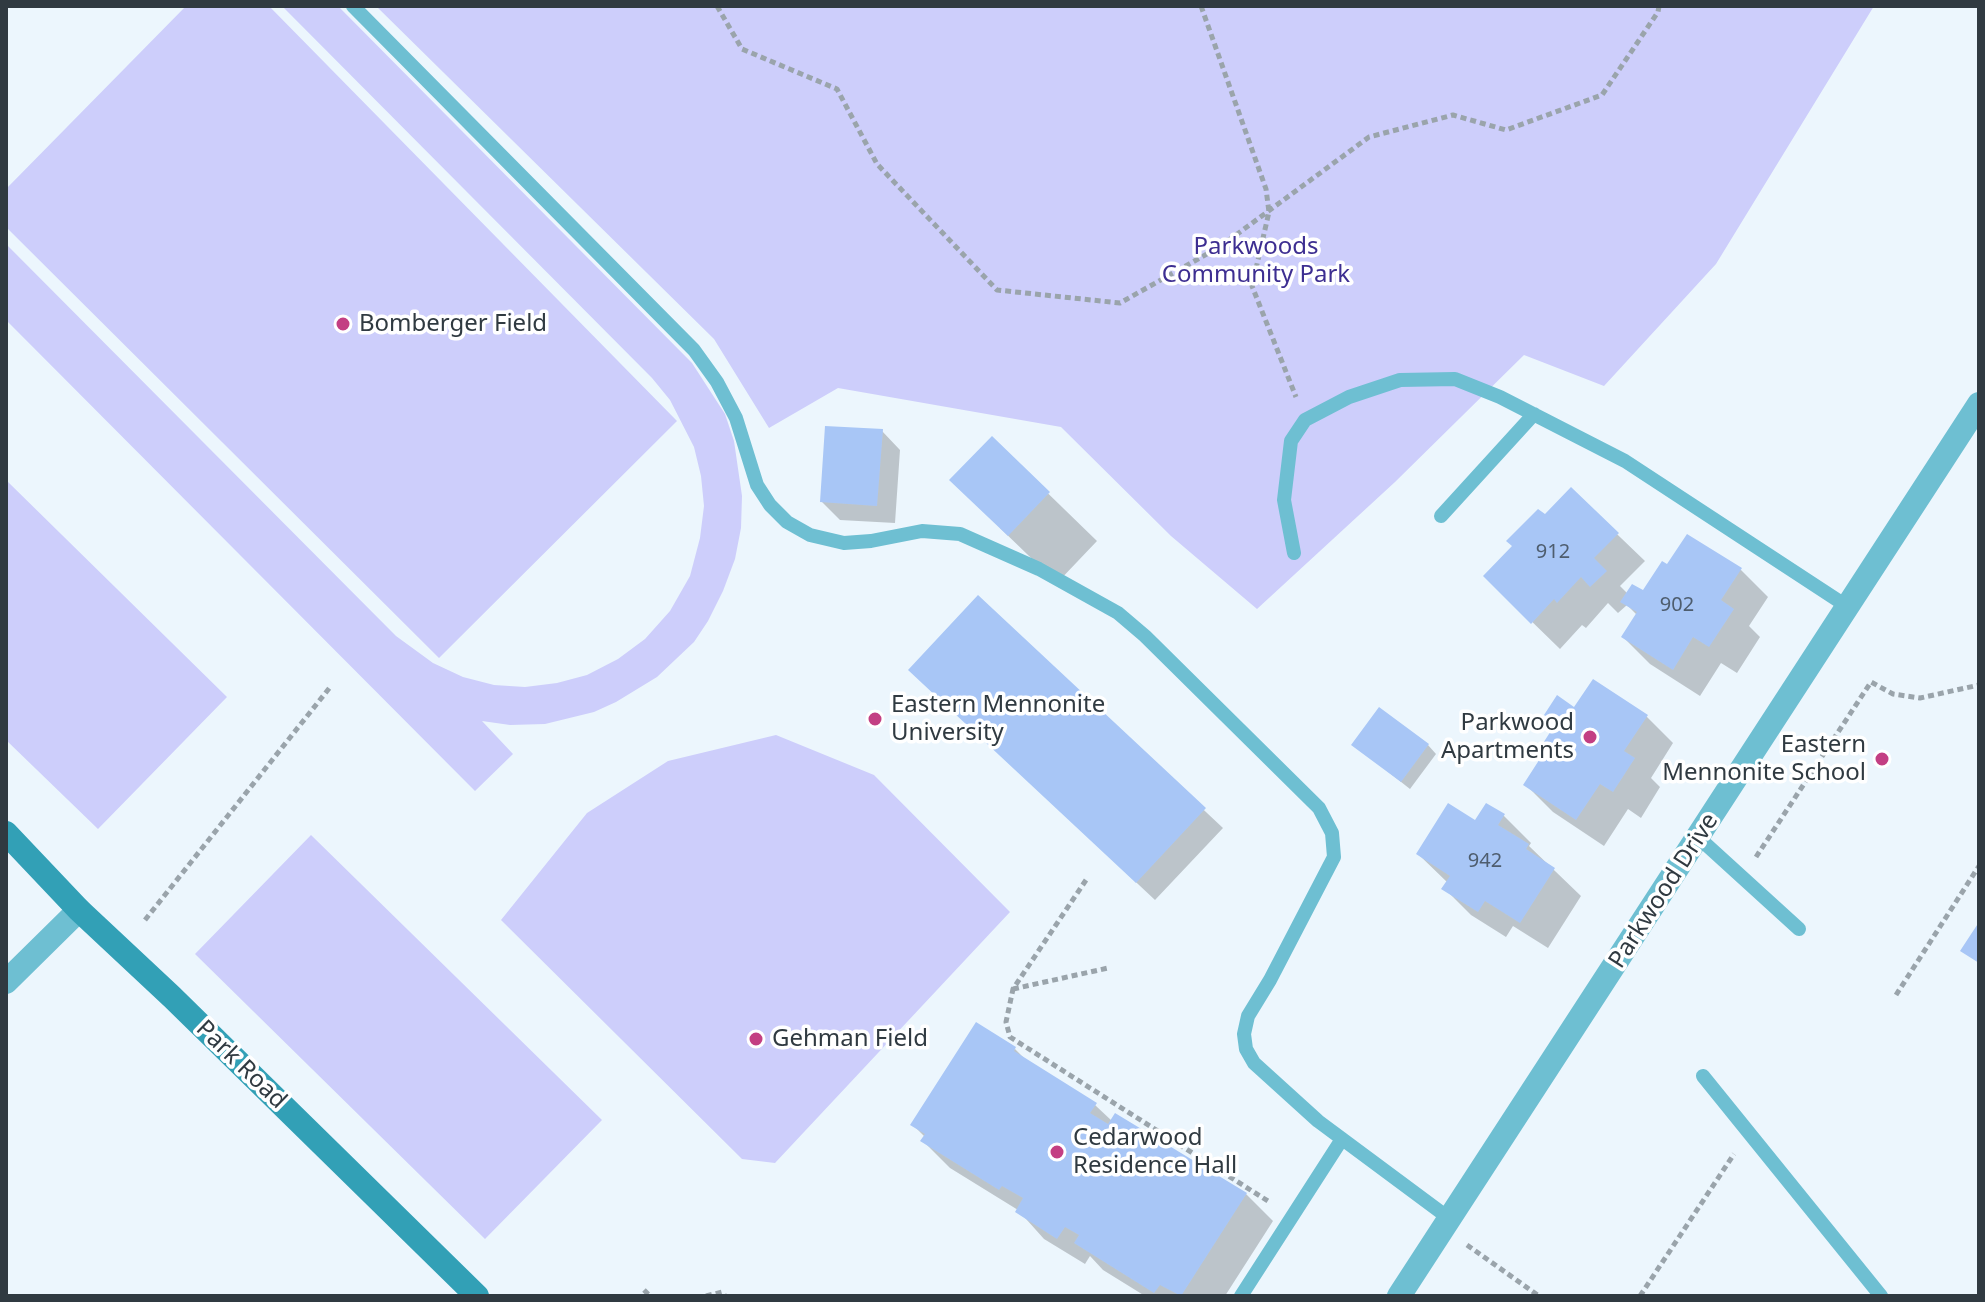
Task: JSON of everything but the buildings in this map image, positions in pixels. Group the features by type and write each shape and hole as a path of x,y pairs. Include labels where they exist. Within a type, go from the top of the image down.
{"street":[{"name":"Parkwood Drive","path":"1399,1296 1979,404"},
{"name":"Park Road","path":"6,833 79,910 477,1296"},
{"path":"6,982 79,910"}],"lane":[{"path":"353,6 694,350 717,382 736,418 757,485 770,505 787,522 810,535 844,543 914,532 952,533 987,544 1039,569 1118,613 1145,636 1319,808 1332,833 1334,857 1248,1016 1244,1042 1254,1063 1295,1102 1446,1224"},
{"path":"1294,553 1284,500 1291,441 1305,420 1349,397 1400,380 1455,379 1534,414 1625,461 1848,607"},
{"path":"1441,516 1534,414"},
{"path":"1699,838 1799,929"},
{"path":"1703,1076 1881,1296"},
{"path":"1241,1296 1342,1139"}],"path":[{"path":"717,6 742,49 837,89 877,164 997,290 1120,303 1221,246 1369,137 1453,115 1506,130 1602,95 1659,6"},
{"path":"1201,6 1266,189 1269,212 1252,286 1305,420"},
{"path":"1743,878 1871,682 1893,694 1920,698 1979,685"},
{"path":"145,920 331,686"},
{"path":"1896,995 1979,866"},
{"path":"1086,880 1013,989 1006,1022 1010,1037 1292,1216"},
{"path":"1013,989 1108,968"},
{"path":"1640,1296 1748,1132"},
{"path":"1446,1224 1539,1296"},
{"path":"644,1290 650,1296"},
{"path":"706,1296 722,1292 725,1296"}],"green space":[{"name":"Bomberger Field","path":"186,6 269,6 677,421 439,658 6,227 6,189"},
{"path":"282,6 338,6 692,363 725,414 734,441 742,496 741,528 735,559 723,591 694,642 657,677 594,712 545,724 510,725 482,721 513,754 475,791 6,320 6,244 396,636 433,663 463,677 494,685 525,687 587,675 618,659 645,639 670,611 690,576 704,506 694,447 670,400 652,378"},
{"name":"Parkwoods Community Park","path":"376,6 1874,6 1716,264 1604,386 1524,355 1395,482 1257,609 1171,536 1061,427 838,388 769,428 714,339"},
{"path":"6,480 227,697 98,829 6,740"},
{"name":"Gehman Field","path":"776,735 874,775 1010,912 775,1163 742,1159 501,920 587,813 668,761"},
{"path":"311,835 602,1120 485,1239 195,954"}],"place":[{"name":"Bomberger Field","path":"343,324"},
{"name":"Eastern Mennonite University","path":"875,719"},
{"name":"Parkwood Apartments","path":"1590,737"},
{"name":"Eastern Mennonite School","path":"1882,759"},
{"name":"Gehman Field","path":"756,1039"},
{"name":"Cedarwood Residence Hall","path":"1057,1152"}]}
